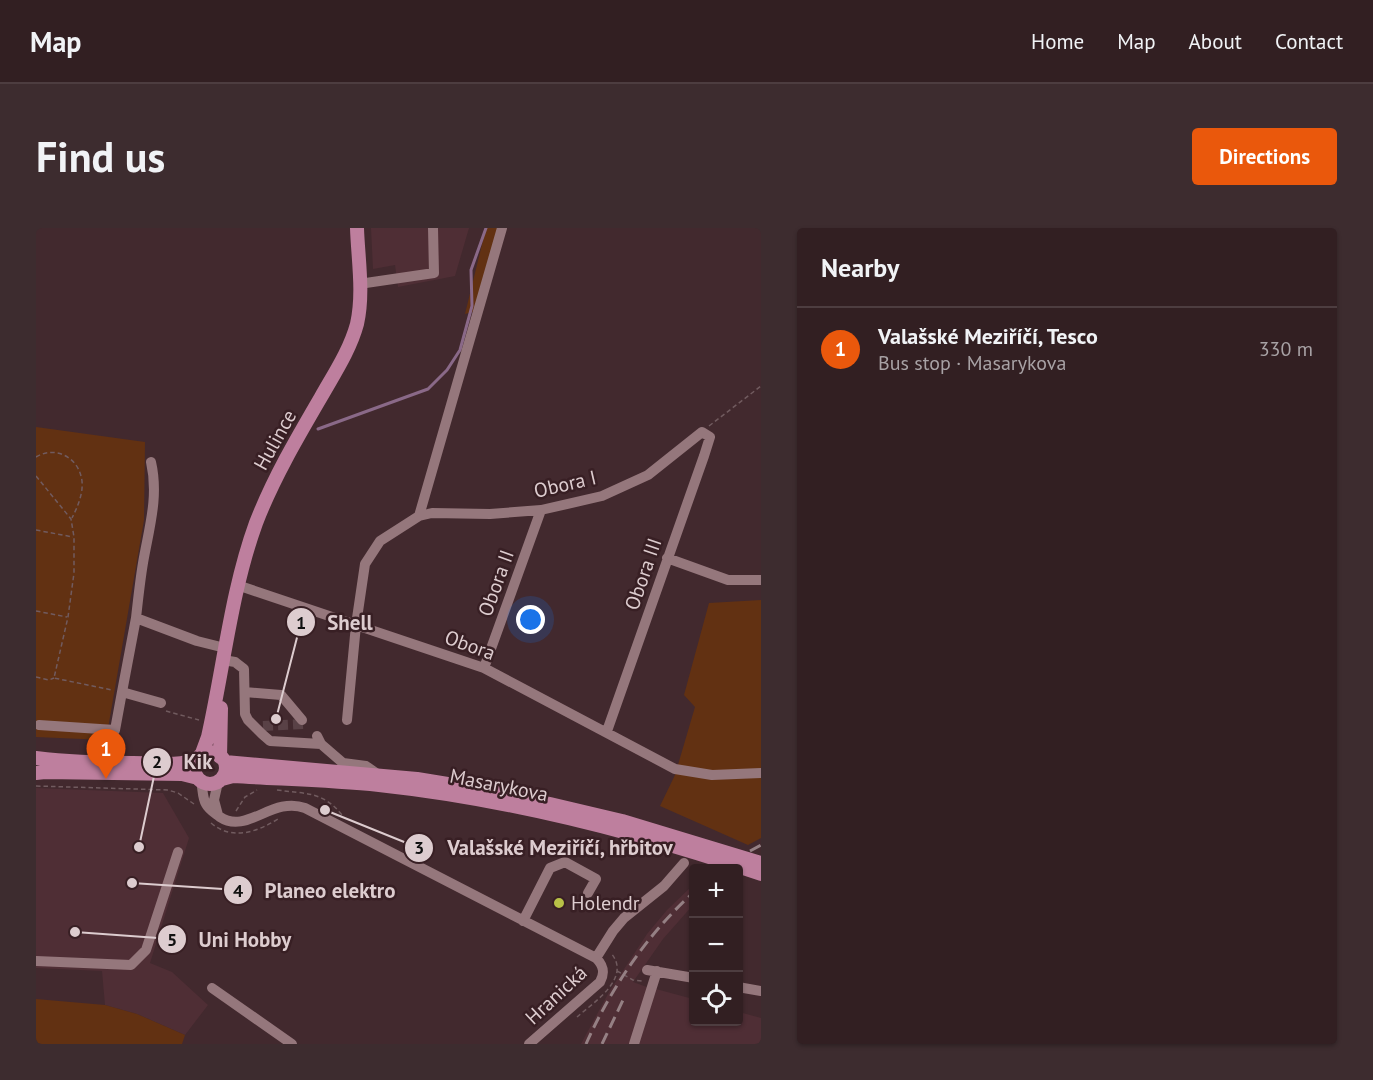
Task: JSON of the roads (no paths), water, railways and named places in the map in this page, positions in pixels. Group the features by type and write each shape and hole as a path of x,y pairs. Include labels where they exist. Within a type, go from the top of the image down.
{"main road":[{"name":"Hulince","path":"199,757 208,737 252,536 268,495 349,345 357,322 359,284 357,228"},
{"name":"Hulince","path":"222,760 223,661"},
{"path":"36,758 67,762 165,764 188,762 211,753 222,760 225,771 220,781 210,784 182,774 36,773"},
{"path":"199,757 195,766 200,780"},
{"name":"Masarykova","path":"222,760 379,775 477,794 619,831 761,874"},
{"name":"Masarykova","path":"220,781 233,776 377,784 550,804 622,821 761,863"}],"street":[{"path":"359,284 434,273 434,228"},
{"path":"419,516 502,228"},
{"name":"Obora I","path":"347,720 356,625 365,564 380,541 419,516 432,513 490,514 542,510 602,496 648,475 702,432"},
{"name":"Obora III","path":"607,731 710,437 702,432"},
{"path":"39,725 115,730 155,500 155,480 151,462"},
{"name":"Obora II","path":"484,668 542,510"},
{"path":"667,558 728,580 761,580"},
{"name":"Obora","path":"240,586 484,668 607,731 675,769 712,775 761,773"},
{"path":"136,618 197,641 223,661 239,664 244,669 245,714 259,726 270,741 319,740 343,764 366,766 379,775"},
{"path":"122,692 161,703"},
{"path":"245,692 281,695 302,720"},
{"path":"200,780 205,802 228,821 239,822 275,808 288,805 298,806 523,921 599,953 624,918 664,886 684,863"},
{"path":"218,815 214,800 220,781"},
{"path":"36,961 131,965 146,950 178,852"},
{"path":"523,921 550,868 565,862 596,879 588,893"},
{"name":"Hranická","path":"529,1044 600,982 604,971 599,953"},
{"path":"634,1044 652,971 689,977"},
{"path":"212,988 292,1044"},
{"path":"743,988 761,992"}],"waterway":[{"path":"318,429 428,389 447,370 460,350 472,306 471,270 486,228"}],"tunnel":[{"path":"263,726 305,724"}],"railway":[{"path":"750,851 761,845"},
{"path":"586,1044 607,1002 632,962 661,925 689,897"},
{"path":"602,1044 624,998"}],"place":[{"name":"Shell","path":"276,719"},
{"name":"Valašské Meziříčí, Tesco","path":"106,779"},
{"name":"Valašské Meziříčí, hřbitov","path":"325,810"},
{"name":"Kik","path":"139,847"},
{"name":"Planeo elektro","path":"132,883"},
{"name":"Holendr","path":"559,903"},
{"name":"Uni Hobby","path":"75,932"}]}
